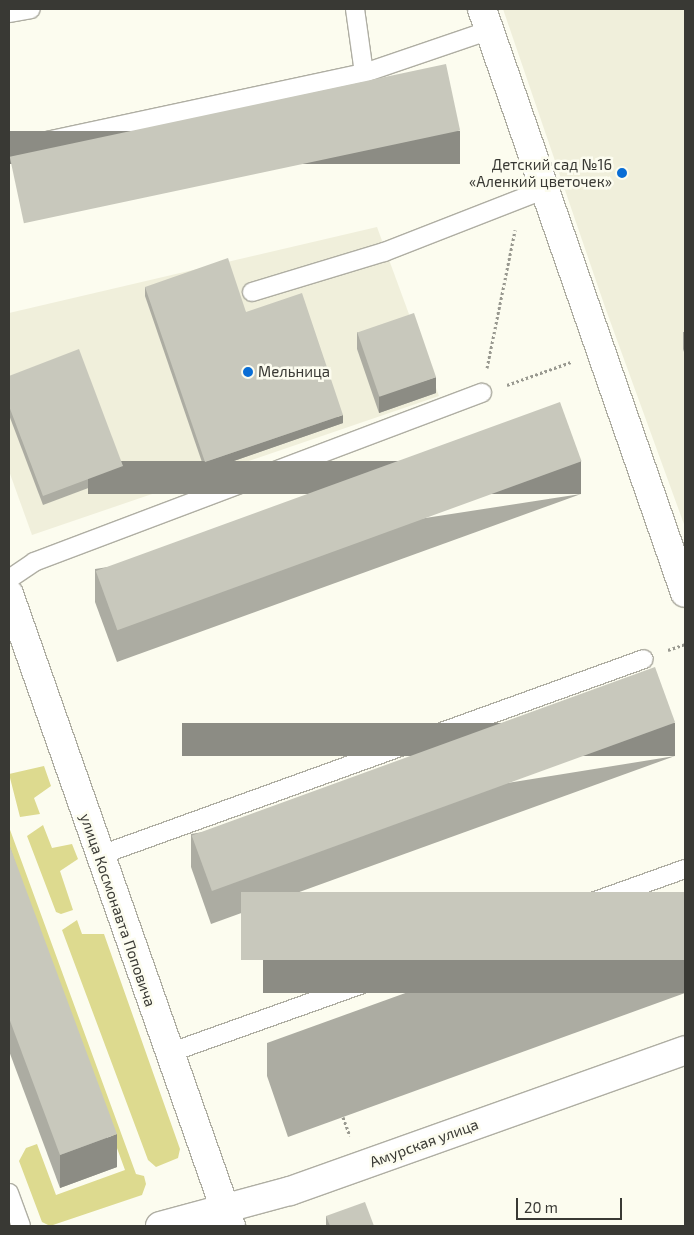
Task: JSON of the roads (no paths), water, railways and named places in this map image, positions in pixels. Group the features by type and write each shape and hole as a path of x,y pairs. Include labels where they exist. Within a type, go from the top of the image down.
{"street":[{"path":"486,20 532,194 599,352 685,593"},
{"name":"улица Космонавта Поповича","path":"9,594 98,856 227,1218"},
{"name":"Амурская улица","path":"160,1226 227,1218 290,1191 685,1050"}],"lane":[{"path":"9,13 31,9"},
{"path":"355,9 364,73"},
{"path":"9,149 364,73 486,20"},
{"path":"252,292 384,252 532,194"},
{"path":"9,580 34,562 482,394"},
{"path":"98,856 644,659"},
{"path":"169,1053 685,869"},
{"path":"9,1193 21,1226"}],"place":[{"name":"Детский сад №16 «Аленкий цветочек»","path":"622,173"},
{"name":"Мельница","path":"248,372"}]}
